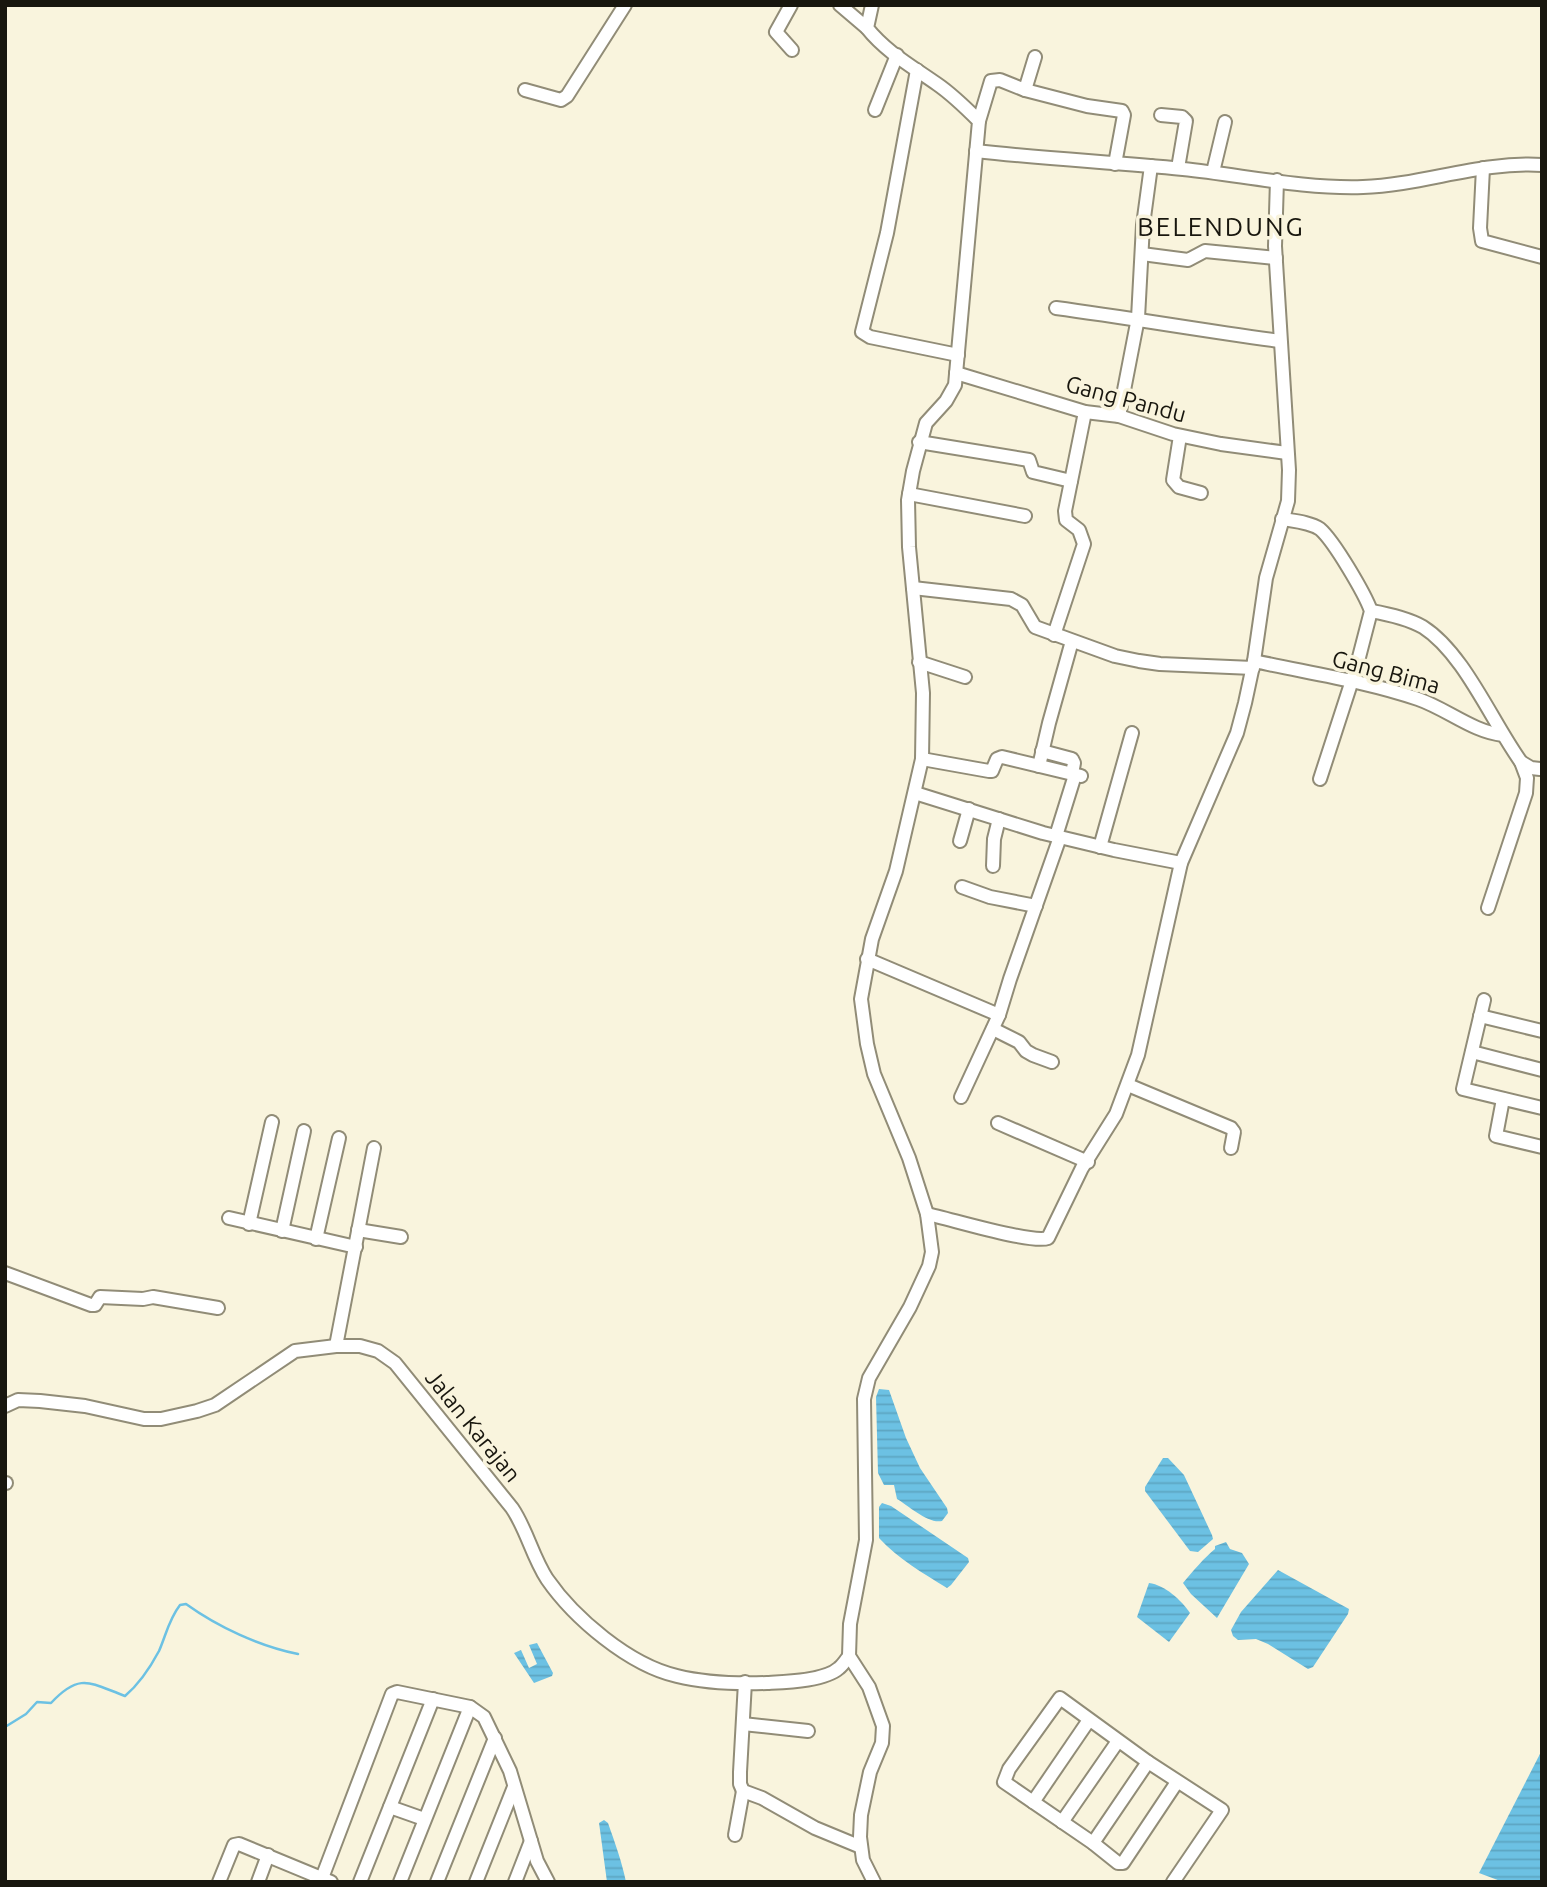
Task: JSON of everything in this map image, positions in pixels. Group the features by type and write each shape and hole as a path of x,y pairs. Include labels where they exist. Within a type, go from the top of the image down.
{"street":[{"path":"525,90 561,100 567,96 625,5"},
{"path":"791,5 776,32 792,50"},
{"path":"841,5 897,55 941,87 979,121"},
{"path":"867,28 872,5"},
{"path":"875,110 897,55"},
{"path":"1025,90 1035,57"},
{"path":"917,70 887,233 862,332 870,337 958,355"},
{"path":"874,1882 863,1860 860,1826 870,1772 883,1743 883,1726 869,1687 849,1656 850,1624 866,1540 866,1388 929,1266 931,1239 928,1214 909,1158 874,1074 867,1044 862,999 867,959 896,871 922,759 923,693 909,547 909,494 919,442 929,418 951,394 956,373 979,121 989,85 993,79 1000,80 1025,90 1087,106 1122,111 1124,115 1115,164"},
{"path":"1161,115 1182,117 1186,121 1178,168"},
{"path":"1213,172 1225,122"},
{"path":"976,151 1364,187 1483,168 1542,165"},
{"path":"1119,416 1138,318 1152,166"},
{"path":"1483,168 1480,228 1482,241 1542,257"},
{"path":"928,1214 1044,1240 1050,1235 1082,1168 1116,1114 1128,1085 1138,1055 1181,863 1237,733 1253,664 1266,578 1289,491 1276,258 1277,180"},
{"path":"1142,254 1188,260 1205,251 1276,258"},
{"path":"1056,308 1280,341"},
{"name":"Gang Pandu","path":"956,373 1085,412 1119,416 1180,436 1287,453"},
{"path":"1054,635 1084,544 1082,535 1068,523 1065,516 1085,412"},
{"path":"1180,436 1173,480 1179,487 1201,493"},
{"path":"919,442 1029,460 1033,472 1071,481"},
{"path":"909,494 1025,516"},
{"path":"1282,519 1308,524 1321,530 1343,561 1371,611 1320,779"},
{"name":"Gang Bima","path":"913,588 1011,599 1022,605 1035,627 1115,656 1160,664 1253,664 1351,681 1432,704 1488,732 1503,735"},
{"path":"1371,611 1412,622 1433,636 1457,662 1521,762 1527,778 1526,793 1488,908"},
{"path":"1039,766 1072,641"},
{"path":"919,662 965,677"},
{"path":"1101,847 1132,733"},
{"path":"961,1097 999,1015 1076,775 1072,759 1042,751"},
{"path":"922,759 989,771 994,769 999,757 1076,775"},
{"path":"1521,762 1531,768 1540,769"},
{"path":"915,793 1058,836 1181,863"},
{"path":"960,841 969,809"},
{"path":"993,866 994,839 999,819"},
{"path":"962,887 990,897 1036,906"},
{"path":"867,959 999,1015"},
{"path":"1484,1000 1464,1089 1542,1108"},
{"path":"1480,1016 1542,1031"},
{"path":"993,1029 1022,1044 1026,1051 1052,1062"},
{"path":"1472,1052 1542,1070"},
{"path":"1128,1085 1231,1128 1234,1132 1231,1148"},
{"path":"1503,1099 1496,1136 1542,1147"},
{"path":"249,1224 272,1122"},
{"path":"998,1123 1088,1162"},
{"path":"282,1231 304,1132"},
{"path":"316,1239 339,1139"},
{"path":"336,1346 374,1148"},
{"path":"229,1218 356,1247"},
{"path":"358,1230 401,1237"},
{"path":"5,1273 91,1305 95,1305 100,1297 153,1297 218,1308"},
{"name":"Jalan Karajan","path":"5,1406 18,1400 40,1401 85,1406 144,1419 161,1419 215,1405 295,1351 336,1346 372,1349 395,1363 512,1507 547,1579 591,1627 629,1654 655,1669 677,1676 745,1682 794,1682 822,1675 837,1670 849,1656"},
{"path":"734,1835 743,1791 740,1772 745,1682"},
{"path":"219,1882 234,1845 244,1845 268,1854 301,1876 327,1880 392,1694 397,1692 470,1707 484,1717 510,1771 537,1861 548,1882"},
{"path":"1173,1882 1222,1810 1148,1762 1060,1698 1009,1769 1004,1782 1118,1863 1123,1863 1177,1782"},
{"path":"360,1882 433,1699"},
{"path":"400,1882 470,1707"},
{"path":"1033,1802 1089,1720"},
{"path":"743,1724 808,1731"},
{"path":"437,1882 495,1738"},
{"path":"1062,1822 1118,1741"},
{"path":"1093,1843 1148,1762"},
{"path":"476,1882 514,1787"},
{"path":"743,1791 762,1798 815,1828 861,1847"},
{"path":"1163,1882 1216,1806"},
{"path":"390,1807 424,1819"},
{"path":"515,1882 531,1841"},
{"path":"258,1882 268,1854"}],"water":[{"path":"879,1389 889,1390 920,1468 947,1508 948,1513 942,1521 931,1520 897,1499 894,1485 884,1485 878,1473 876,1397"},
{"path":"1163,1458 1168,1458 1184,1475 1212,1535 1213,1539 1198,1552 1190,1551 1145,1491"},
{"path":"882,1503 891,1506 968,1558 969,1562 951,1585 947,1588 920,1571 894,1553 879,1538 879,1507"},
{"path":"1226,1542 1230,1549 1242,1553 1249,1564 1217,1618 1183,1583 1215,1546"},
{"path":"1278,1570 1349,1609 1313,1667 1308,1669 1256,1639 1238,1640 1231,1630 1241,1612"},
{"path":"1149,1583 1172,1594 1190,1613 1169,1642 1137,1617"},
{"path":"537,1643 553,1673 552,1676 534,1683 514,1653 521,1650 529,1668 537,1664 529,1645"},
{"path":"1542,1750 1542,1882 1503,1882 1479,1873"},
{"path":"604,1820 608,1823 626,1882 607,1882 599,1823"}],"waterway":[{"path":"5,1727 26,1714 37,1702 51,1703 61,1693 78,1684 94,1684 125,1696 152,1663 180,1605 186,1604 225,1628 254,1641 298,1654"}],"district":[{"name":"BELENDUNG","path":"1221,227"}]}
